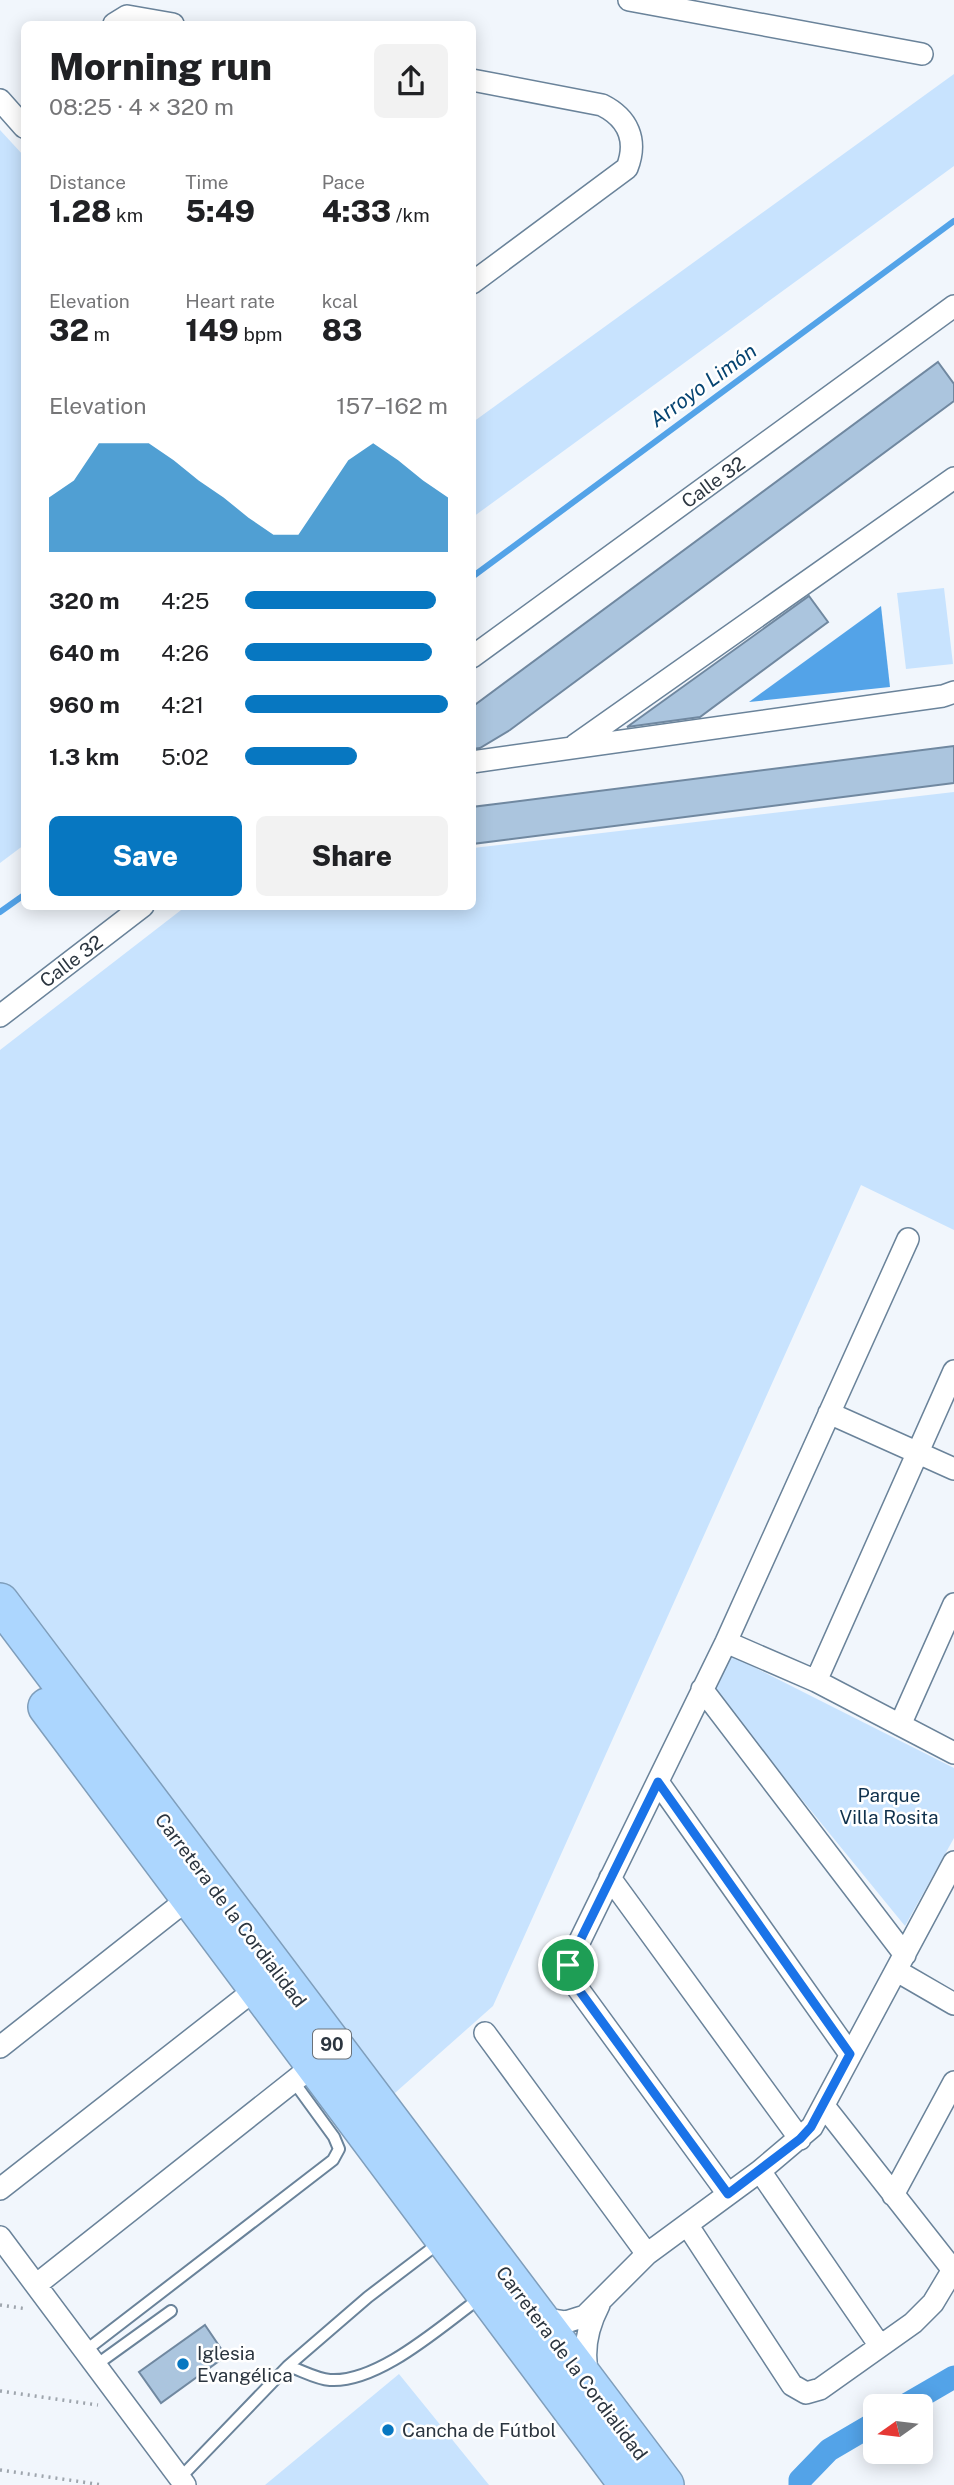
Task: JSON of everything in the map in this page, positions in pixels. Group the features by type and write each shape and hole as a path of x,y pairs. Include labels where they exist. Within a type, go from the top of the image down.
{"highway":[{"name":"Carretera de la Cordialidad","path":"0,1602 665,2485"},
{"name":"Carretera de la Cordialidad","path":"0,1644 257,1988 304,2073 444,2239 628,2485"}],"street":[{"path":"629,0 922,54"},
{"path":"119,21 127,16 156,21"},
{"path":"476,81 602,104 615,111 626,124 632,152 627,168 476,281"},
{"path":"0,100 21,117"},
{"name":"Calle 32","path":"476,654 954,306"},
{"path":"572,747 954,478"},
{"path":"476,761 943,696 954,692"},
{"name":"Calle 32","path":"0,1016 138,910"},
{"path":"728,2194 570,1978 568,1965 726,1642 908,1239"},
{"path":"816,1681 954,1371"},
{"path":"829,1413 954,1469"},
{"path":"900,1726 954,1604"},
{"path":"726,1642 816,1681 954,1753"},
{"path":"702,1689 901,1963 954,2004"},
{"path":"658,1782 850,2054"},
{"path":"531,2309 547,2319 566,2322 585,2316 647,2254 688,2226 800,2139 824,2106 954,1862"},
{"path":"610,1878 800,2139"},
{"path":"0,2047 189,1898"},
{"path":"0,2189 257,1988"},
{"path":"485,2033 647,2254"},
{"path":"36,2285 304,2073"},
{"path":"893,2194 954,2082"},
{"path":"688,2226 792,2385 806,2393 820,2389 913,2322 933,2303 953,2269 824,2106"},
{"path":"760,2171 880,2346"},
{"path":"0,2236 180,2483"},
{"path":"592,2389 586,2363 586,2337 600,2303"}],"lane":[{"path":"91,2358 333,2160 339,2149 304,2073"},
{"path":"180,2483 288,2366 368,2297 444,2239"},
{"path":"288,2366 327,2380 355,2379 381,2368 485,2294"},
{"path":"91,2358 171,2311"}],"path":[{"path":"0,2391 127,2409"},
{"path":"0,2470 103,2485"}],"green space":[{"path":"954,74 954,166 476,515 476,420"},
{"path":"0,130 21,153 21,847 0,863"},
{"path":"944,588 953,664 906,669 897,593"},
{"path":"954,792 954,1230 861,1185 493,2006 387,2100 0,1591 0,1050 181,910 476,910 476,848"},
{"name":"Parque Villa Rosita","path":"728,1654 954,1768 954,1838 905,1926 711,1688"},
{"name":"Cancha de Fútbol","path":"399,2374 489,2485 265,2485"}],"water":[{"path":"881,606 890,687 749,702"}],"building":[{"path":"938,362 954,384 954,401 510,730 476,748 476,704"},
{"path":"809,596 828,622 700,717 627,727"},
{"path":"954,746 954,783 476,843 476,806"},
{"name":"Iglesia Evangélica","path":"205,2325 226,2356 161,2403 139,2372"}],"waterway":[{"name":"Arroyo Limón","path":"476,574 954,221"},
{"name":"Arroyo Limón","path":"0,912 21,897"},
{"path":"925,2394 954,2377"},
{"path":"800,2485 800,2480 829,2450 863,2430"}],"place":[{"name":"Iglesia Evangélica","path":"183,2364"},
{"name":"Cancha de Fútbol","path":"388,2430"}],"route":[{"path":"658,1782 850,2054 820,2115 811,2127 800,2139 728,2194 570,1978 568,1965 658,1782"}]}
